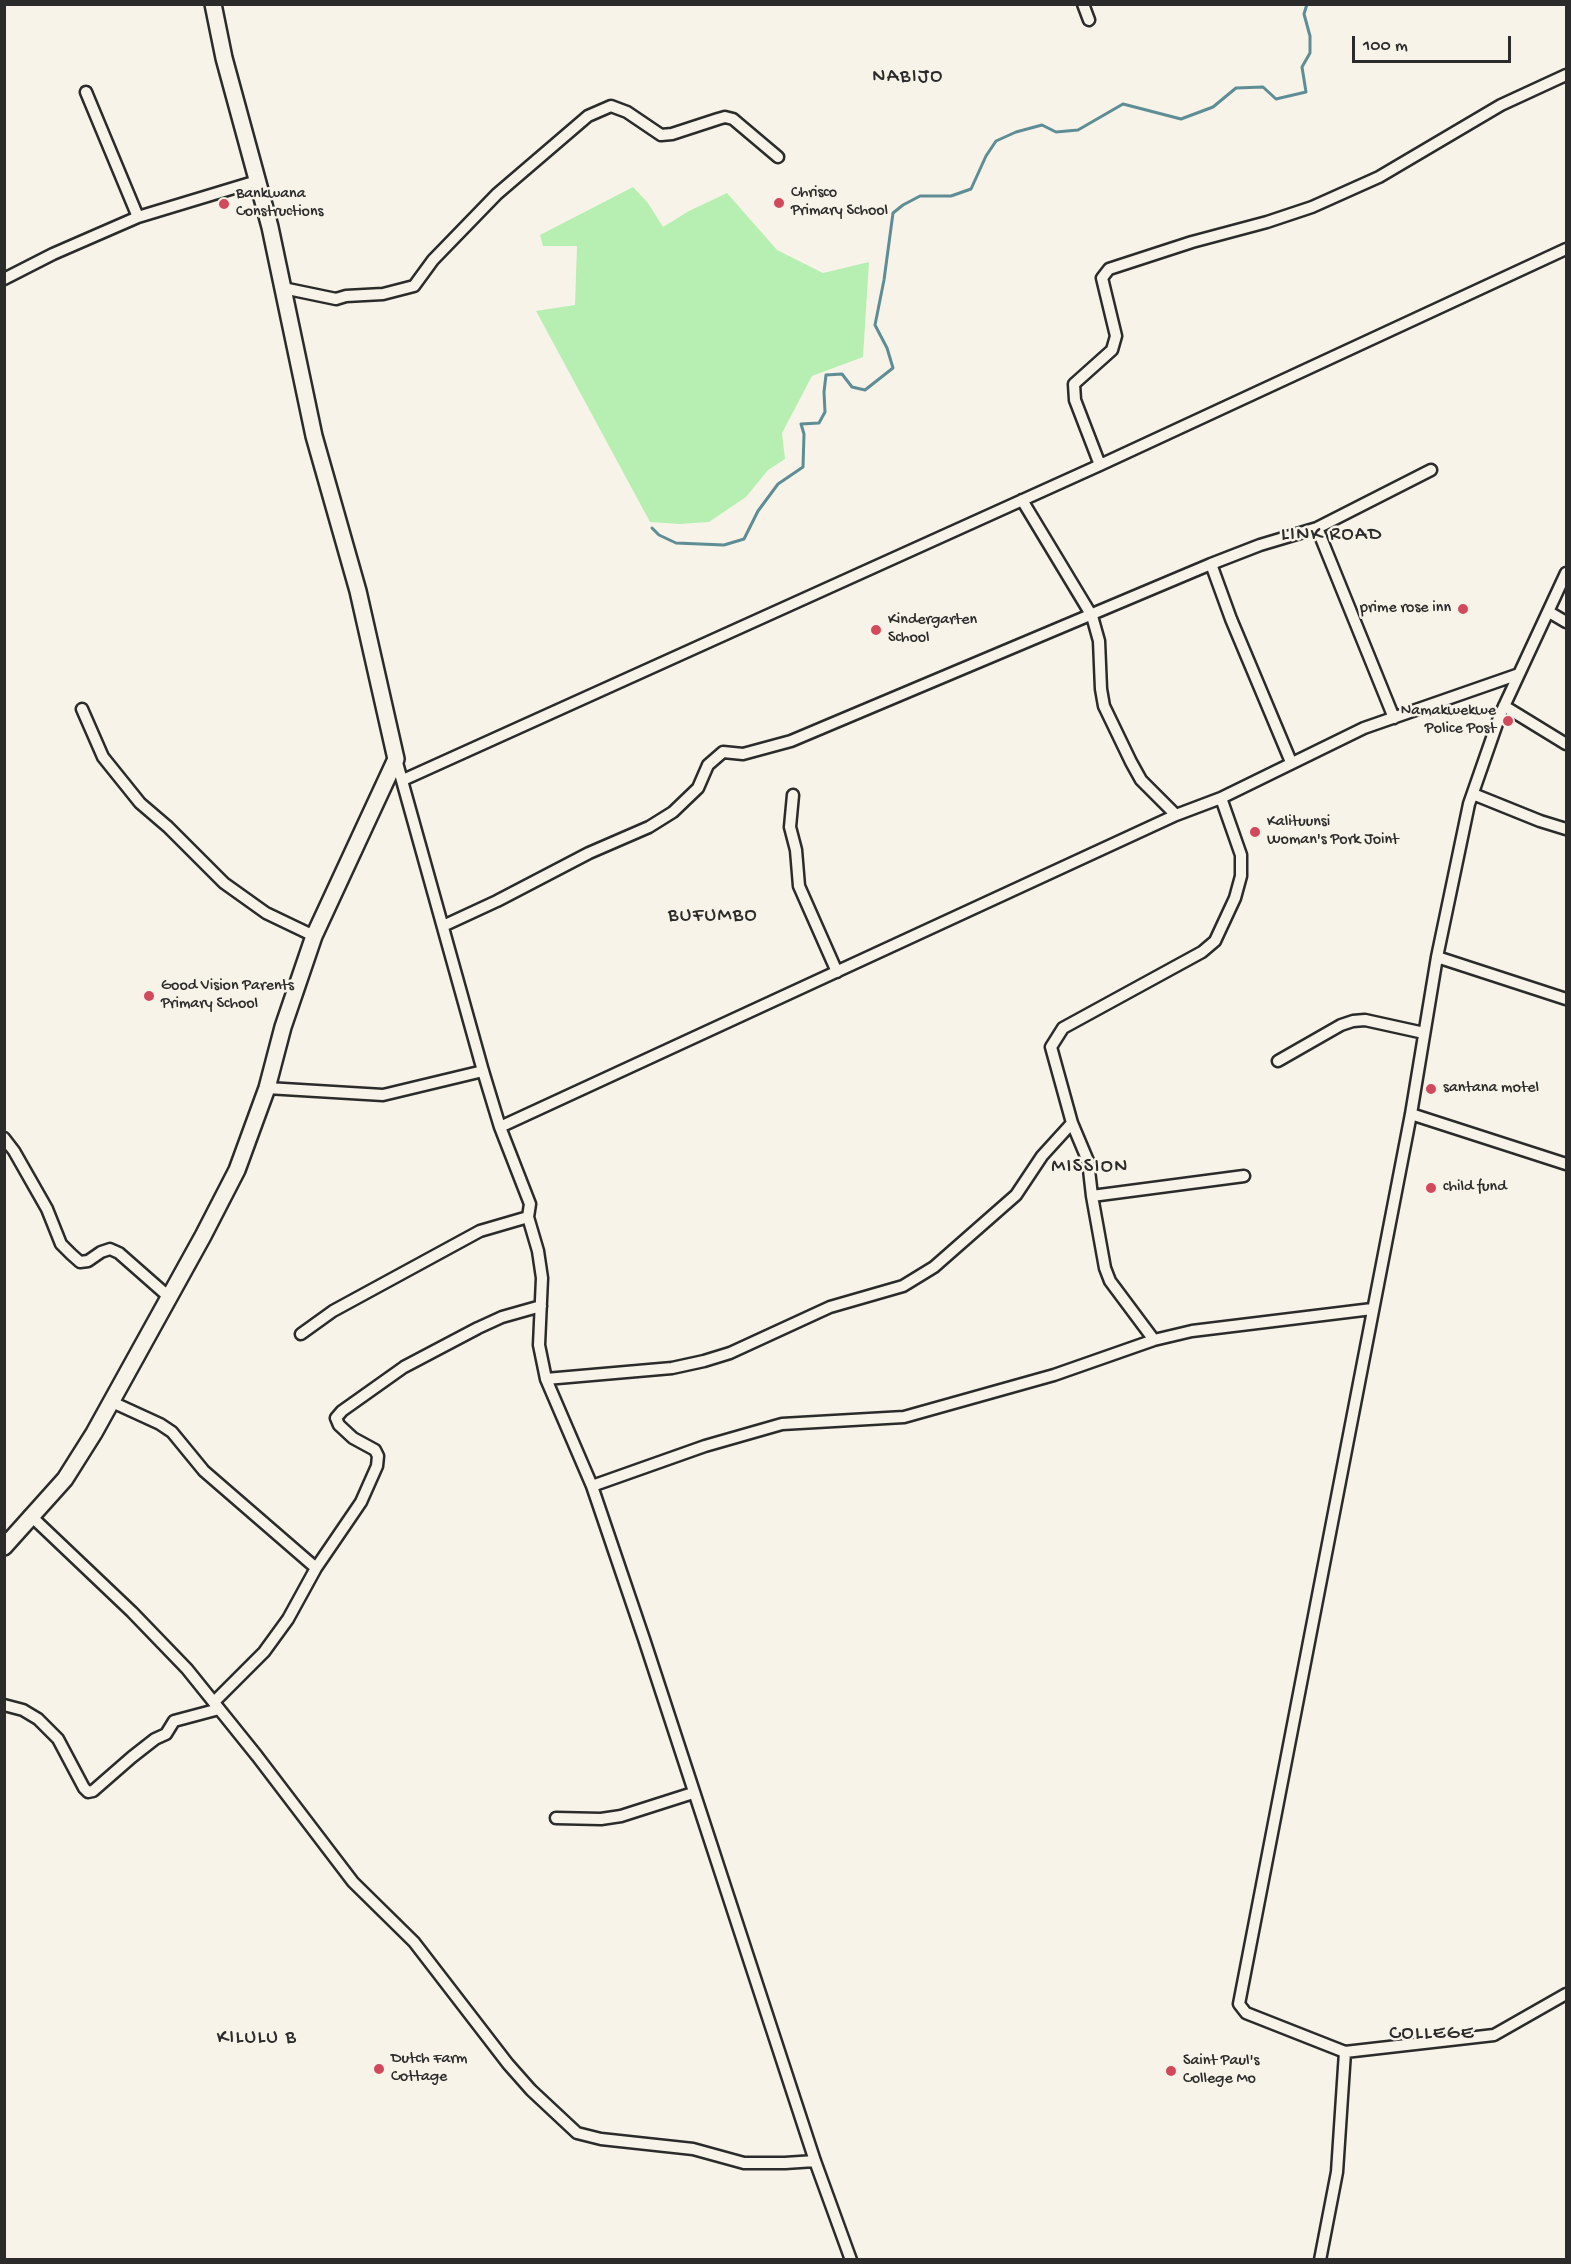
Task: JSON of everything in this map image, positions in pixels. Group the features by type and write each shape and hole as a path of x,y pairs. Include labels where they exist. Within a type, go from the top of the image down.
{"street":[{"path":"213,4 224,58 270,227 314,436 357,585 396,759 483,1071 500,1127 530,1204 528,1217 538,1251 542,1278 539,1345 546,1379 592,1486 815,2160 851,2259"},
{"path":"1083,4 1089,20"},
{"path":"1100,465 1075,400 1074,384 1112,350 1116,336 1102,278 1109,269 1191,242 1267,222 1312,207 1388,172 1501,105 1566,75"},
{"path":"86,92 138,217"},
{"path":"283,288 336,299 346,296 383,294 414,286 433,260 497,194 588,116 611,106 627,112 661,135 672,134 725,117 733,119 778,157"},
{"path":"4,279 53,254 138,217 257,181"},
{"path":"403,780 1100,465 1566,249"},
{"path":"443,926 589,853 649,827 673,812 698,788 708,765 723,752 742,754 791,741 1211,564 1260,545 1317,528 1431,470"},
{"path":"1022,500 1092,616 1099,641 1104,706 1141,780 1176,815"},
{"path":"1317,528 1394,718"},
{"path":"1211,564 1231,619 1291,762"},
{"path":"1566,573 1504,706 1473,794 1437,957 1411,1114 1239,2004 1245,2013 1345,2052 1494,2035 1566,1994"},
{"path":"1549,612 1566,622"},
{"path":"500,1127 1176,815 1221,798 1365,728 1519,674"},
{"path":"1504,706 1566,744"},
{"path":"82,710 103,757 140,803 168,827 224,883 266,913 314,936"},
{"path":"4,1547 30,1515 65,1479 112,1402 237,1170 267,1088 314,936 396,759"},
{"path":"1473,794 1566,829"},
{"path":"793,795 790,828 796,850 799,886 837,972"},
{"path":"1154,1340 1110,1281 1105,1268 1088,1161 1072,1123 1051,1047 1063,1028 1202,952 1215,941 1235,898 1241,876 1240,855 1221,798"},
{"path":"1437,957 1566,999"},
{"path":"1278,1061 1341,1025 1353,1021 1365,1020 1424,1033"},
{"path":"267,1088 383,1095 483,1071"},
{"path":"1411,1114 1566,1164"},
{"path":"546,1379 672,1368 704,1361 730,1353 830,1307 903,1286 934,1267 1016,1195 1042,1156 1072,1123"},
{"path":"4,1138 14,1151 47,1209 61,1244 71,1254 80,1262 88,1262 101,1252 110,1249 119,1253 169,1297"},
{"path":"1092,1196 1244,1176"},
{"path":"302,1334 333,1311 480,1231 528,1217"},
{"path":"4,1705 23,1710 38,1719 58,1739 88,1792 93,1791 132,1756 166,1734 174,1721 217,1706 264,1652 288,1619 316,1568 361,1502 377,1466 378,1456 375,1450 353,1438 339,1425 336,1418 342,1411 404,1367 502,1317 541,1306"},
{"path":"592,1486 705,1446 783,1424 904,1417 959,1403 1054,1375 1154,1340 1192,1330 1372,1309"},
{"path":"112,1402 172,1432 204,1471 316,1568"},
{"path":"30,1515 132,1612 187,1669 353,1881 414,1942 523,2081 577,2133 601,2139 693,2149 744,2163 815,2160"},
{"path":"556,1818 601,1819 621,1816 693,1793"},
{"path":"1320,2259 1337,2172 1345,2052"}],"green space":[{"path":"633,187 648,203 663,227 689,211 727,193 777,250 823,273 869,262 863,357 812,376 782,433 785,459 768,470 746,497 709,522 680,524 650,522 536,311 575,305 577,246 543,246 540,235"}],"waterway":[{"path":"652,528 659,535 676,543 724,545 744,539 758,511 778,484 803,467 804,434 801,424 819,423 825,412 826,375 842,374 852,387 865,390 893,368 887,348 875,325 893,213 920,196 951,196 971,189 986,156 996,141 1016,132 1042,125 1056,132 1078,130 1123,104 1181,119 1213,107 1236,88 1263,87 1276,99 1306,92 1302,67 1310,53 1310,36 1304,14 1307,4"}],"place":[{"name":"Chrisco Primary School","path":"779,203"},
{"name":"Bankwana Constructions","path":"224,204"},
{"name":"prime rose inn","path":"1463,609"},
{"name":"Kindergarten School","path":"876,630"},
{"name":"Namakwekwe Police Post","path":"1508,721"},
{"name":"Kalituunsi Woman's Pork Joint","path":"1255,832"},
{"name":"Good Vision Parents Primary School","path":"149,996"},
{"name":"santana motel","path":"1431,1089"},
{"name":"child fund","path":"1431,1188"},
{"name":"Dutch Farm Cottage","path":"379,2069"},
{"name":"Saint Paul's College Mo","path":"1171,2071"}],"district":[{"name":"NABIJO","path":"908,78"},
{"name":"LINK ROAD","path":"1332,536"},
{"name":"BUFUMBO","path":"713,917"},
{"name":"MISSION","path":"1090,1168"},
{"name":"COLLEGE","path":"1432,2035"},
{"name":"KILULU B","path":"257,2039"}]}
